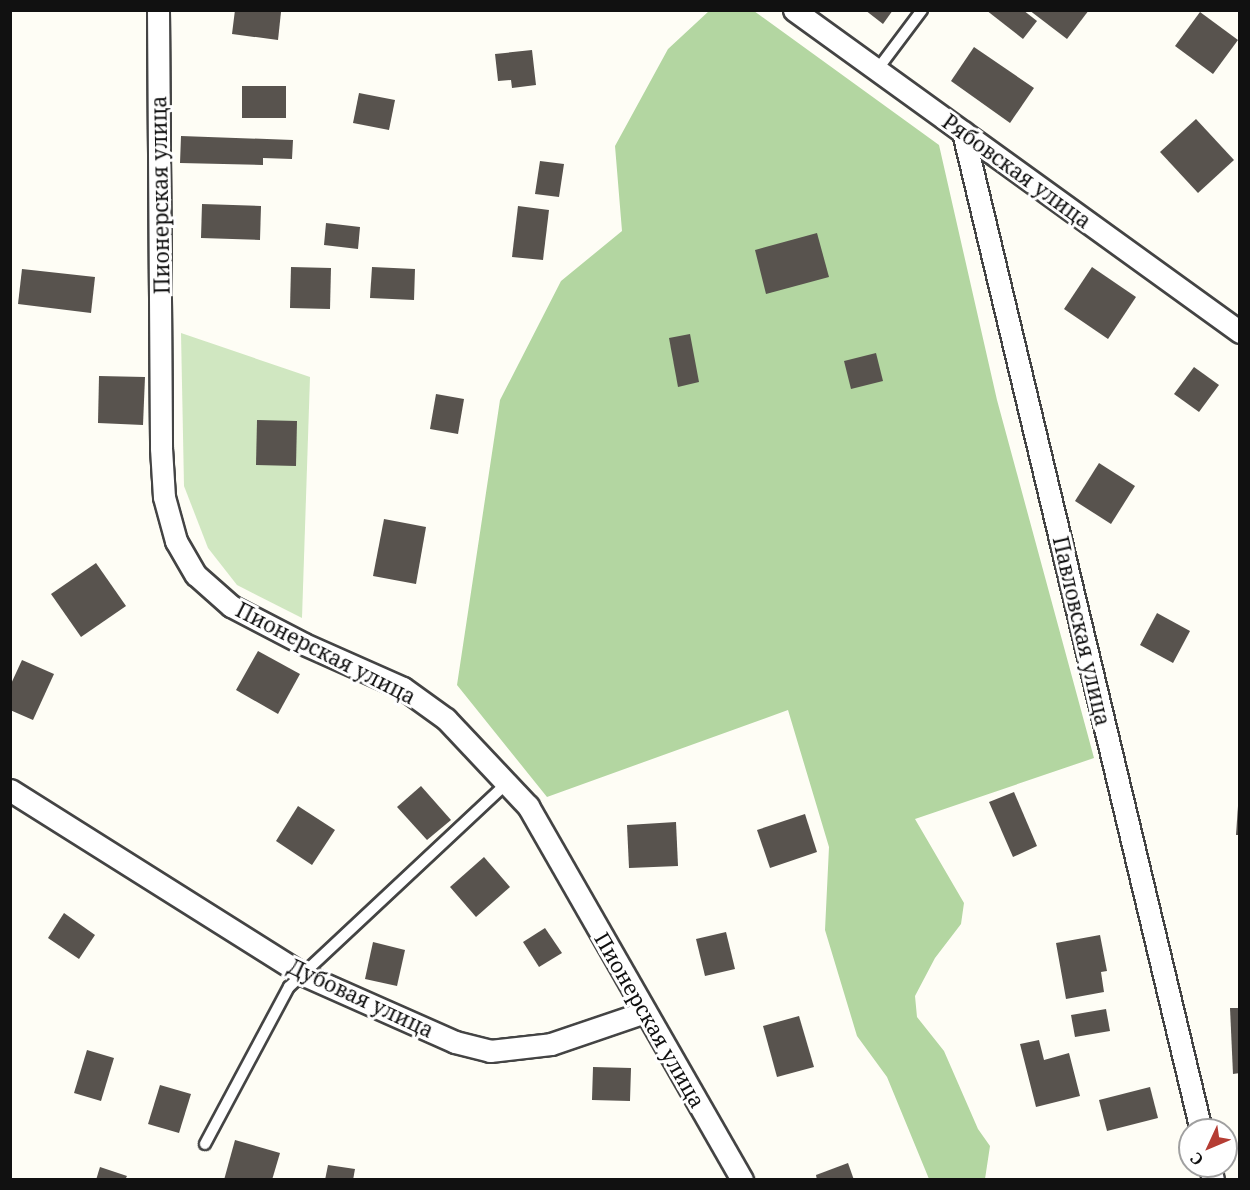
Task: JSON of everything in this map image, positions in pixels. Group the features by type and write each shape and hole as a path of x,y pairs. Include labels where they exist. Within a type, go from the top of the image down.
{"street":[{"name":"Пионерская улица","path":"158,10 161,448 164,497 176,541 196,575 231,606 304,644 403,688 446,719 528,806 742,1179"},
{"name":"Рябовская улица","path":"794,10 1239,332"},
{"name":"Павловская улица","path":"963,132 1198,1118"},
{"name":"Дубовая улица","path":"10,790 304,975 455,1042 490,1051 551,1044 645,1012"}],"lane":[{"path":"877,70 922,10"},
{"path":"205,1144 289,987 507,783"}],"green space":[{"path":"709,11 754,11 939,145 997,400 1094,758 915,819 964,903 961,924 935,958 915,996 917,1017 944,1051 978,1129 990,1146 985,1179 929,1179 887,1077 857,1036 825,930 829,847 788,710 547,797 457,685 500,400 561,281 622,231 615,146 668,49"},
{"path":"181,333 310,377 302,618 237,585 208,548 184,486"}],"building":[{"path":"235,10 281,12 278,40 232,34"},
{"path":"865,10 893,10 883,24"},
{"path":"986,10 1023,10 1037,21 1023,39"},
{"path":"1029,10 1089,10 1067,39"},
{"path":"1200,12 1238,40 1213,74 1175,46"},
{"path":"974,47 1034,88 1010,123 951,81"},
{"path":"532,50 536,85 512,88 511,80 498,81 495,54"},
{"path":"242,86 286,86 286,118 242,118"},
{"path":"359,93 395,100 389,130 353,123"},
{"path":"1196,119 1234,160 1198,193 1160,152"},
{"path":"181,136 293,140 292,159 263,158 263,165 180,163"},
{"path":"540,161 564,164 559,197 535,194"},
{"path":"202,204 261,206 260,240 201,238"},
{"path":"518,206 549,210 543,260 512,257"},
{"path":"326,223 360,227 358,249 324,245"},
{"path":"817,233 829,277 766,294 755,250"},
{"path":"291,267 331,268 330,309 290,308"},
{"path":"372,267 415,269 414,300 370,298"},
{"path":"1092,267 1136,297 1108,339 1064,309"},
{"path":"22,269 95,277 91,313 18,304"},
{"path":"690,334 699,382 678,387 669,338"},
{"path":"876,353 883,381 851,389 844,361"},
{"path":"1194,367 1219,385 1199,412 1174,394"},
{"path":"99,376 145,377 143,425 98,423"},
{"path":"436,394 464,399 458,434 430,429"},
{"path":"257,420 297,421 296,466 256,465"},
{"path":"1099,463 1135,486 1111,524 1075,501"},
{"path":"384,519 426,527 416,584 373,576"},
{"path":"96,563 126,606 81,637 51,594"},
{"path":"1157,613 1190,631 1173,663 1140,645"},
{"path":"258,651 300,674 278,714 236,690"},
{"path":"22,660 54,674 33,720 10,710 10,686"},
{"path":"421,786 451,820 427,840 397,807"},
{"path":"1014,792 1037,846 1013,857 989,802"},
{"path":"298,806 335,830 312,865 276,841"},
{"path":"1238,806 1240,806 1240,835 1236,835"},
{"path":"805,814 817,852 770,868 757,830"},
{"path":"676,822 678,866 629,868 627,825"},
{"path":"484,857 510,887 476,917 450,887"},
{"path":"64,913 95,935 79,959 48,938"},
{"path":"545,928 562,953 539,967 523,942"},
{"path":"726,932 735,969 705,976 696,939"},
{"path":"1100,935 1107,971 1101,972 1104,992 1066,999 1056,943"},
{"path":"373,942 405,950 397,986 365,979"},
{"path":"1230,1008 1240,1008 1240,1073 1233,1074"},
{"path":"1106,1009 1110,1031 1075,1037 1071,1015"},
{"path":"799,1016 814,1067 777,1077 763,1026"},
{"path":"1039,1040 1044,1060 1069,1053 1080,1096 1036,1107 1020,1044"},
{"path":"87,1050 114,1058 101,1101 74,1093"},
{"path":"593,1067 631,1068 630,1101 592,1100"},
{"path":"160,1085 191,1094 179,1133 148,1124"},
{"path":"1150,1087 1158,1118 1107,1131 1099,1100"},
{"path":"235,1140 280,1153 272,1180 224,1180"},
{"path":"848,1163 854,1180 817,1180 816,1175"},
{"path":"328,1165 355,1169 353,1180 325,1180"},
{"path":"100,1167 127,1176 125,1180 96,1180"}]}
